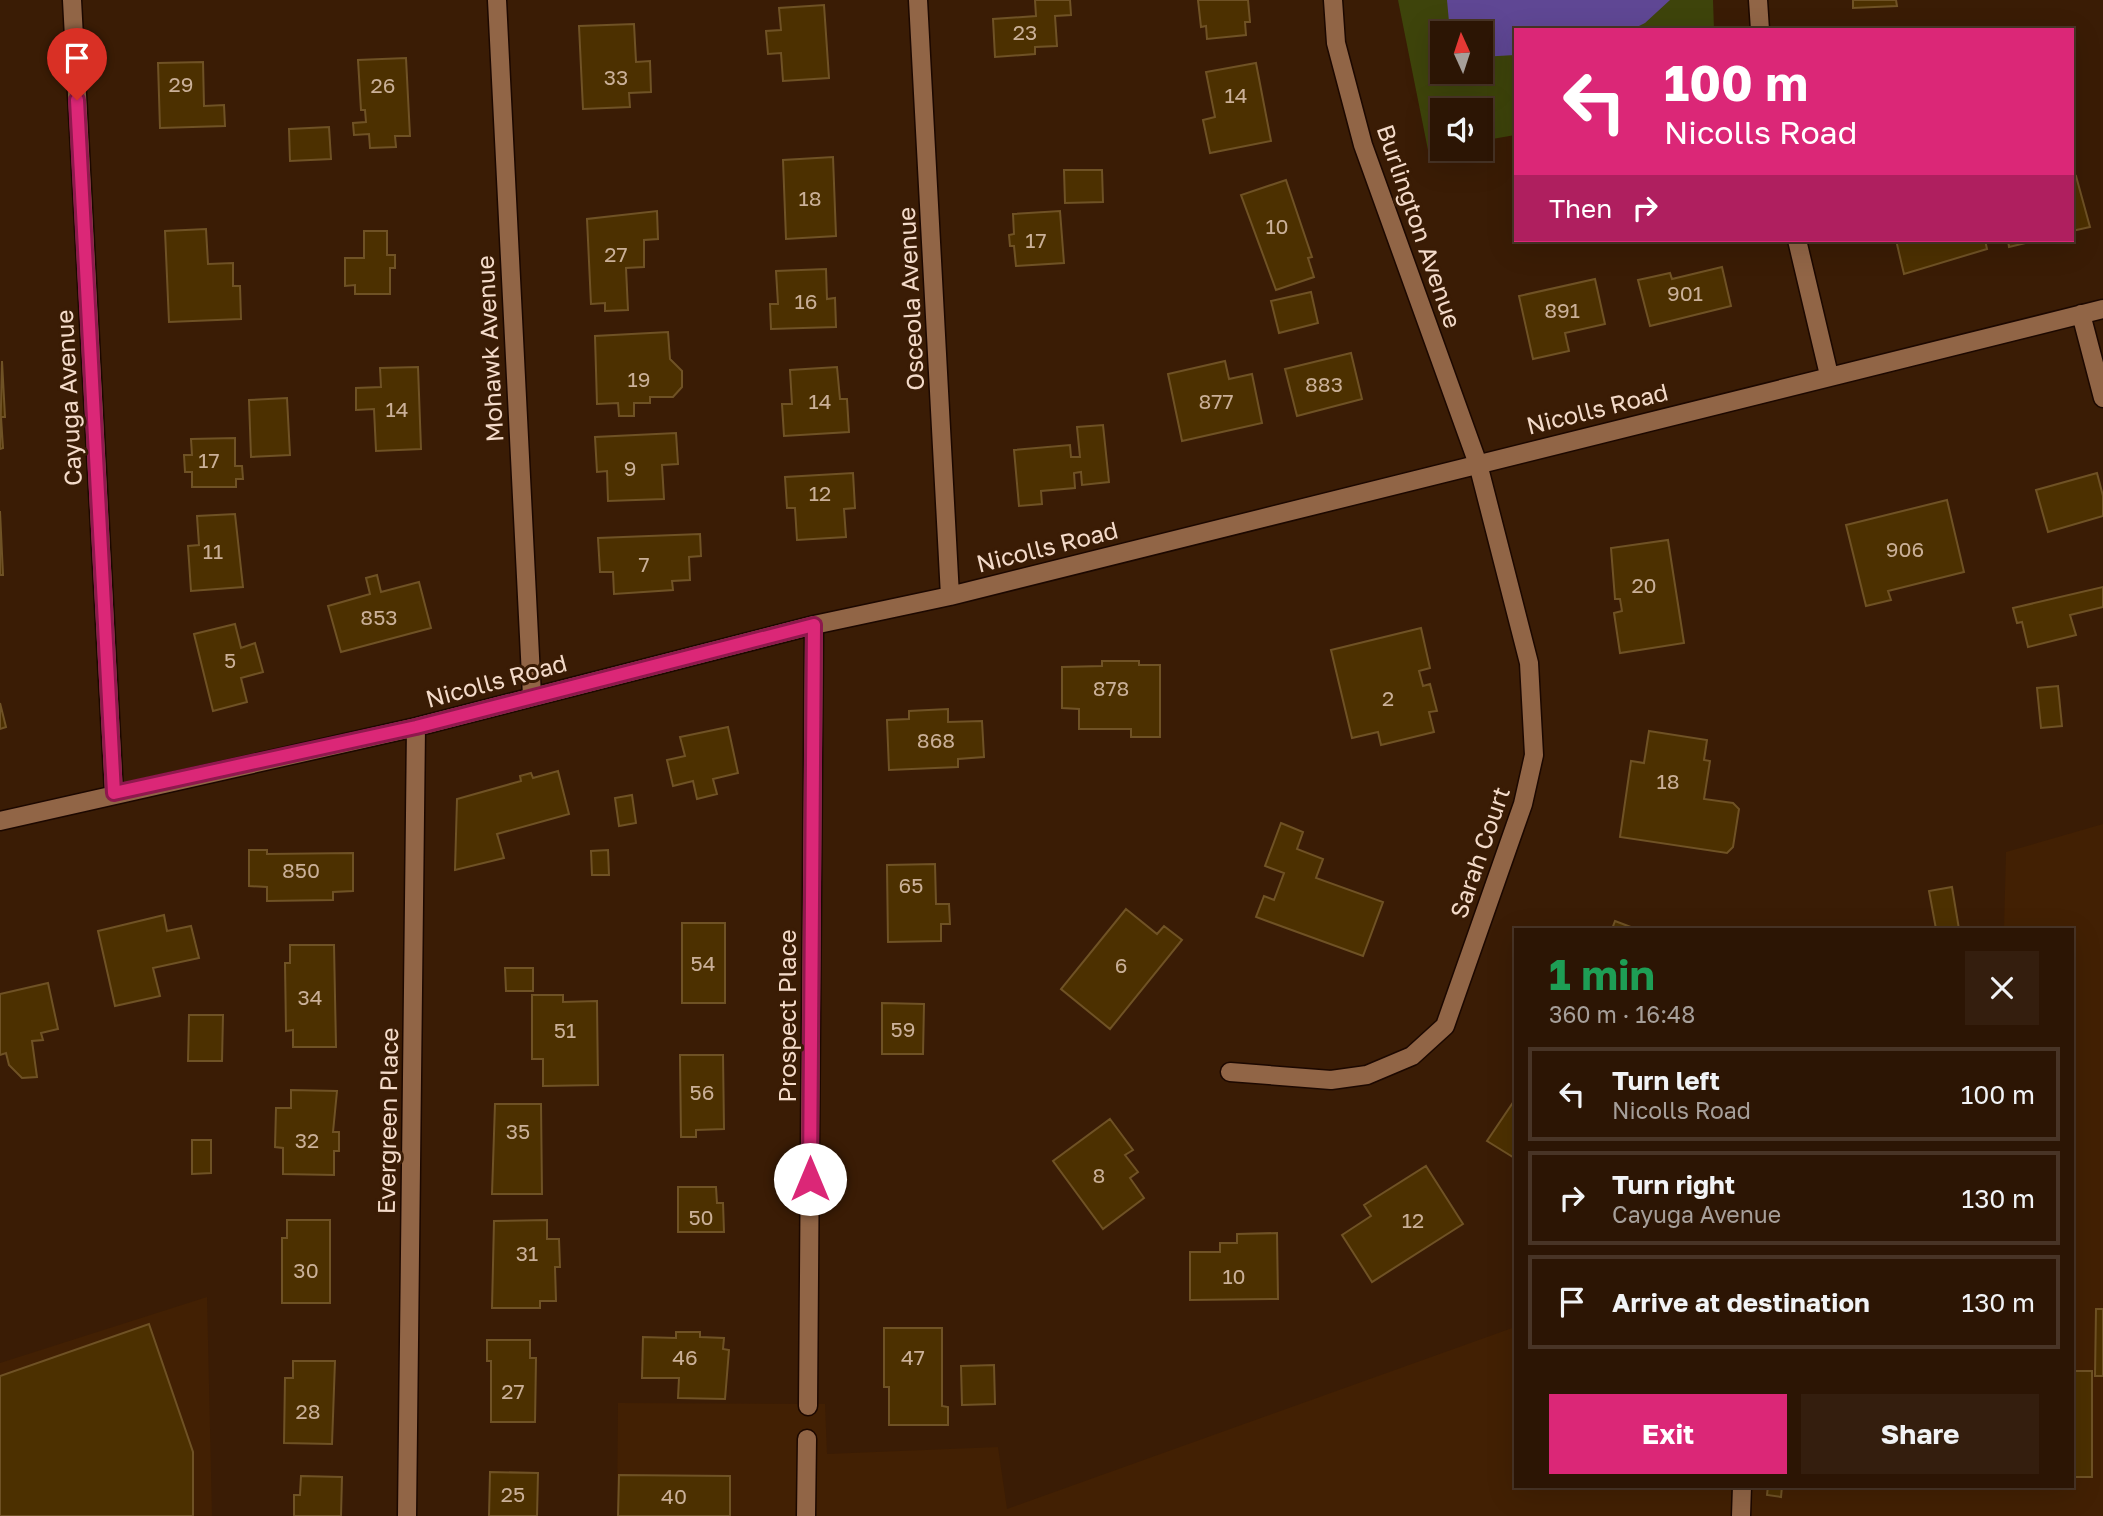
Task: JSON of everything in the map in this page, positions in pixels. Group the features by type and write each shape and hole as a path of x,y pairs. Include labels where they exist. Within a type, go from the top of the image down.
{"street":[{"name":"Cayuga Avenue","path":"72,0 114,793"},
{"name":"Mohawk Avenue","path":"497,0 532,696"},
{"name":"Osceola Avenue","path":"918,0 950,596"},
{"name":"Burlington Avenue","path":"1333,0 1336,43 1363,145 1478,464"},
{"path":"1758,0 1760,28"},
{"path":"1797,242 1829,375"},
{"name":"Nicolls Road","path":"0,821 114,793 416,727 814,625 950,596 1829,375 2103,309"},
{"path":"2081,314 2103,398"},
{"name":"Sarah Court","path":"1230,1072 1331,1080 1367,1075 1412,1056 1446,1026 1523,804 1534,755 1529,663 1478,464"},
{"name":"Prospect Place","path":"808,1406 814,625"},
{"name":"Evergreen Place","path":"407,1516 416,727"},
{"path":"806,1516 807,1438"},
{"path":"1741,1488 1741,1516"}],"shaded area":[{"path":"1447,0 1670,0 1645,23 1635,28 1514,28 1514,55 1493,56 1493,21 1449,21"},
{"path":"2103,824 2103,1516 617,1516 618,1403 825,1404 827,1454 998,1447 1007,1509 1514,1327 1514,1488 2074,1488 2074,928 2004,928 2006,852"},
{"path":"207,1297 212,1516 0,1516 0,1363"}],"green space":[{"path":"1398,0 1713,0 1714,28 1514,28 1514,135 1493,139 1493,98 1430,98 1428,150"}],"building":[{"path":"1035,0 1070,0 1071,15 1055,16 1057,46 1035,47 1035,54 995,57 993,19 1036,16"},
{"path":"1198,0 1248,0 1250,22 1245,22 1246,35 1207,39 1206,26 1201,27"},
{"path":"1853,0 1896,0 1897,6 1853,8"},
{"path":"824,5 829,78 783,81 781,53 768,54 766,31 781,30 779,8"},
{"path":"634,24 636,62 650,61 651,92 629,93 630,107 583,109 579,26"},
{"path":"406,58 410,136 395,136 396,147 370,148 369,134 354,135 353,123 366,122 365,110 361,110 358,60"},
{"path":"203,62 204,106 224,105 225,126 160,128 158,63"},
{"path":"1256,63 1271,141 1210,153 1203,120 1215,117 1206,72"},
{"path":"329,127 331,159 290,161 289,129"},
{"path":"833,157 836,236 786,239 783,160"},
{"path":"1064,170 1102,170 1103,202 1065,203"},
{"path":"2074,176 2090,227 2074,231"},
{"path":"1286,180 1312,257 1308,258 1314,277 1276,290 1241,195"},
{"path":"657,211 658,239 644,240 644,267 626,268 628,310 605,311 605,303 591,304 587,219"},
{"path":"1060,211 1064,263 1016,266 1014,246 1010,246 1009,235 1014,234 1013,214"},
{"path":"206,229 208,264 233,263 233,286 240,286 241,319 169,322 165,231"},
{"path":"364,231 387,231 387,255 395,255 395,268 390,268 390,294 355,294 355,285 345,286 345,258 364,258"},
{"path":"1896,242 1985,242 1987,249 1904,274"},
{"path":"2008,242 2030,242 2009,247"},
{"path":"1722,267 1731,306 1650,326 1638,280 1670,273 1672,279"},
{"path":"826,269 827,299 835,298 836,327 771,329 770,304 778,304 776,271"},
{"path":"1595,279 1605,324 1565,333 1569,351 1533,359 1519,296"},
{"path":"1311,292 1318,323 1279,333 1271,301"},
{"path":"668,332 670,359 682,371 682,387 673,397 650,397 650,403 634,403 634,416 619,416 618,403 597,404 595,336"},
{"path":"1351,353 1362,399 1297,416 1285,369"},
{"path":"2,361 5,417 1,417 3,448 0,449"},
{"path":"1225,361 1229,379 1252,374 1262,423 1182,441 1168,374"},
{"path":"418,367 421,449 376,451 374,409 356,410 356,388 381,387 380,368"},
{"path":"837,367 840,399 847,399 849,432 784,436 782,404 792,404 790,370"},
{"path":"287,398 290,455 251,457 249,400"},
{"path":"1103,425 1109,482 1082,485 1081,472 1074,473 1075,488 1041,491 1042,504 1019,506 1014,450 1070,445 1071,457 1080,457 1077,427"},
{"path":"676,433 678,464 662,465 664,499 608,501 607,471 597,472 595,437"},
{"path":"235,438 235,466 242,466 243,479 236,479 236,487 192,487 192,472 185,472 184,455 192,455 191,439"},
{"path":"853,473 855,508 844,509 846,537 797,540 795,508 787,508 785,477"},
{"path":"2097,473 2103,496 2103,516 2048,532 2036,490"},
{"path":"1947,500 1964,572 1888,591 1891,600 1866,606 1846,525"},
{"path":"0,511 3,575 0,575"},
{"path":"235,514 243,587 191,591 188,546 199,545 197,516"},
{"path":"700,534 701,556 689,557 690,580 672,581 673,590 614,594 613,572 600,572 598,538"},
{"path":"1668,540 1684,643 1620,653 1614,613 1622,611 1620,599 1615,599 1611,548"},
{"path":"377,575 381,592 419,582 431,628 341,652 328,606 370,594 366,578"},
{"path":"2103,587 2103,607 2070,615 2076,635 2028,647 2022,622 2017,623 2013,608"},
{"path":"235,624 241,648 255,643 263,672 241,678 247,702 213,711 194,634"},
{"path":"1421,628 1430,668 1419,671 1423,686 1430,684 1437,711 1429,712 1434,732 1381,745 1378,732 1352,738 1331,650"},
{"path":"1102,661 1139,661 1139,665 1160,665 1160,737 1131,737 1131,729 1079,729 1079,709 1062,708 1062,667 1102,666"},
{"path":"2058,686 2062,726 2041,728 2037,688"},
{"path":"0,703 6,727 0,729"},
{"path":"948,709 948,722 982,721 984,757 958,759 958,767 889,770 887,720 909,719 909,711"},
{"path":"728,727 738,773 713,779 717,794 697,799 693,781 673,786 667,760 685,756 680,737"},
{"path":"1649,731 1707,740 1704,760 1710,761 1704,799 1733,803 1739,809 1733,847 1727,853 1620,837 1631,761 1644,763"},
{"path":"558,771 569,814 497,834 504,858 455,870 457,799 521,781 520,776 531,773 533,778"},
{"path":"632,795 636,823 619,826 615,798"},
{"path":"1281,823 1303,832 1297,849 1323,859 1316,878 1383,902 1363,956 1256,917 1264,896 1274,900 1284,873 1265,866"},
{"path":"249,850 267,850 267,854 353,853 353,891 333,892 333,900 267,901 267,887 249,886"},
{"path":"608,850 609,875 592,875 591,851"},
{"path":"935,864 936,904 949,904 950,924 941,924 941,941 888,942 887,865"},
{"path":"1952,887 1959,928 1936,928 1929,891"},
{"path":"1126,909 1157,934 1164,926 1182,940 1110,1029 1061,989"},
{"path":"164,915 167,931 191,926 199,958 153,968 160,996 115,1006 98,931"},
{"path":"1615,921 1633,928 1612,928"},
{"path":"682,923 725,923 725,1003 682,1003"},
{"path":"290,945 334,945 336,1047 293,1047 293,1030 286,1031 285,963 290,963"},
{"path":"505,968 533,968 533,991 506,991"},
{"path":"48,983 58,1029 41,1033 43,1040 32,1041 37,1077 22,1078 9,1065 6,1053 0,1055 0,994"},
{"path":"532,995 563,995 563,1002 597,1001 598,1085 543,1086 543,1059 532,1059"},
{"path":"882,1003 924,1004 923,1054 882,1054"},
{"path":"189,1015 223,1015 222,1061 188,1061"},
{"path":"680,1055 723,1055 724,1129 696,1130 696,1137 681,1137"},
{"path":"291,1090 337,1091 333,1132 339,1132 339,1151 334,1151 334,1175 283,1174 283,1148 275,1147 276,1108 291,1108"},
{"path":"1514,1101 1514,1158 1487,1141"},
{"path":"495,1104 541,1104 542,1194 492,1194"},
{"path":"1110,1119 1133,1150 1125,1155 1138,1172 1130,1178 1144,1198 1103,1229 1053,1161"},
{"path":"192,1140 211,1140 211,1173 192,1174"},
{"path":"1426,1166 1463,1224 1372,1282 1342,1235 1371,1216 1364,1205"},
{"path":"678,1187 716,1187 717,1203 723,1203 724,1232 678,1232"},
{"path":"287,1220 330,1220 330,1303 282,1303 282,1238 287,1238"},
{"path":"547,1220 547,1239 559,1239 560,1267 555,1267 556,1301 540,1301 540,1308 492,1308 494,1221"},
{"path":"1277,1233 1278,1299 1190,1300 1190,1252 1220,1252 1220,1243 1237,1243 1237,1234"},
{"path":"2096,1309 2103,1309 2103,1376 2095,1376"},
{"path":"149,1324 193,1452 193,1516 0,1516 0,1376"},
{"path":"884,1328 942,1328 942,1406 948,1407 948,1425 889,1425 889,1387 884,1387"},
{"path":"676,1332 700,1332 700,1337 724,1338 723,1349 729,1350 725,1399 678,1398 679,1378 642,1378 643,1337 676,1338"},
{"path":"487,1340 530,1340 530,1358 536,1358 535,1422 491,1422 491,1361 487,1361"},
{"path":"293,1361 335,1361 332,1444 284,1443 285,1378 293,1378"},
{"path":"994,1365 995,1404 962,1405 961,1366"},
{"path":"2074,1371 2092,1371 2092,1477 2074,1477"},
{"path":"490,1472 538,1473 537,1516 489,1516"},
{"path":"619,1475 730,1476 730,1516 618,1516"},
{"path":"301,1476 342,1477 341,1516 294,1516 294,1495 300,1495"},
{"path":"1768,1488 1782,1488 1781,1497 1767,1495"}],"route":[{"path":"77,100 114,793 416,727 814,625 810,1179"}]}
